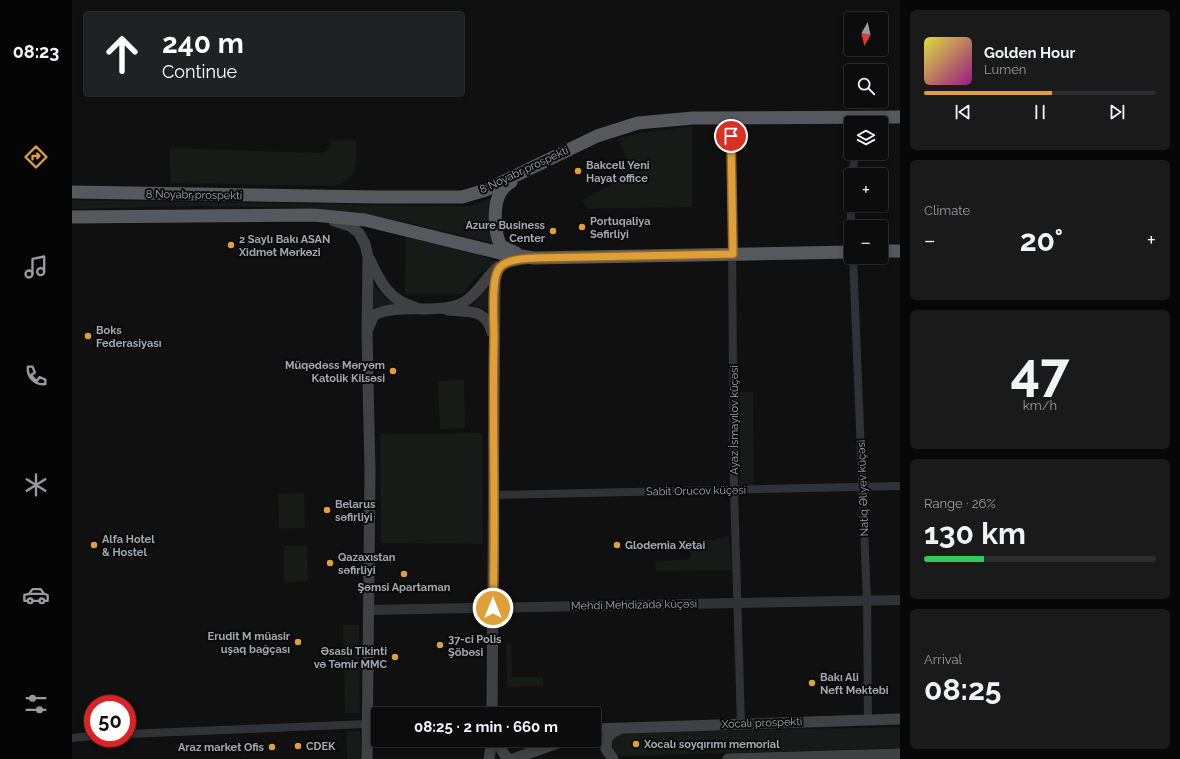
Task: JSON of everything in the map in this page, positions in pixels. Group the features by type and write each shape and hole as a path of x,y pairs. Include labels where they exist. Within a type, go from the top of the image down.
{"highway":[{"name":"8 Noyabr prospekti","path":"72,192 448,198 477,193 522,173 583,142 622,127 662,120 731,117 844,120"},
{"name":"8 Noyabr prospekti","path":"888,118 900,117"},
{"path":"522,173 503,189 499,195 496,208 497,234 498,240 504,248 534,258 844,252"},
{"path":"72,183 86,188 112,193"},
{"path":"72,225 87,219 107,216"},
{"name":"8 Noyabr prospekti","path":"72,217 314,216 365,220 500,253 534,258"},
{"path":"888,251 900,251"}],"main road":[{"path":"314,216 344,224 354,229 362,239 368,258 384,288 396,300 414,306 431,309 463,303 500,266 515,260 534,258"},
{"path":"367,759 370,463 367,334 368,258"},
{"path":"492,707 493,353 495,283 496,273 500,266"},
{"path":"367,334 371,320 378,313 395,310 431,309 476,312 486,318 494,336"},
{"name":"Xocalı prospekti","path":"601,729 900,719"},
{"path":"613,759 607,753 607,738 613,732 625,728"},
{"name":"Xocalı prospekti","path":"601,732 625,728"},
{"path":"489,759 491,747"},
{"path":"500,747 506,759"},
{"path":"513,759 546,747"},
{"path":"728,759 900,754"}],"street":[{"name":"Ayaz İsmayılov küçəsi","path":"731,117 734,491 739,603 741,724"},
{"name":"Natiq Əliyev küçəsi","path":"853,264 867,601 868,720"},
{"name":"Sabit Orucov küçəsi","path":"493,495 734,491 900,486"},
{"name":"Mehdi Mehdizadə küçəsi","path":"369,610 900,600"},
{"path":"136,734 367,724"},
{"path":"72,738 84,737"}],"shaded area":[{"path":"692,126 692,207 587,209 582,200 609,186 626,171 626,159 618,139 640,133"},
{"path":"356,140 355,169 348,179 333,186 171,183 169,148 321,153 328,150 331,141"},
{"path":"492,198 493,243 392,219 318,208 194,206 72,209 72,200 471,206"},
{"path":"406,237 463,250 497,261 477,276 463,294 405,294"},
{"path":"372,281 382,295 396,304 372,308"},
{"path":"490,281 490,313 482,308 472,306"},
{"path":"464,380 465,428 440,429 438,381"},
{"path":"738,392 753,392 754,485 739,486"},
{"path":"482,433 483,544 381,543 380,434"},
{"path":"304,493 305,528 279,529 278,494"},
{"path":"729,535 732,570 656,571 655,561 690,559 691,540 715,540"},
{"path":"307,545 308,581 284,582 284,546"},
{"path":"343,625 359,625 360,713 345,713"},
{"path":"506,644 511,644 512,677 543,677 543,686 507,687"},
{"path":"900,727 900,748 620,756 616,754 612,746 614,738 619,733"},
{"path":"346,731 360,731 361,759 347,759"}],"place":[{"name":"Bakcell Yeni Hayat office","path":"578,171"},
{"name":"Portuqaliya Səfirliyi","path":"582,227"},
{"name":"Azure Business Center","path":"553,231"},
{"name":"2 Saylı Bakı ASAN Xidmət Mərkəzi","path":"231,245"},
{"name":"Boks Federasiyası","path":"88,336"},
{"name":"Müqədəss Məryəm Katolik Kilsəsi","path":"393,371"},
{"name":"Belarus səfirliyi","path":"327,510"},
{"name":"Alfa Hotel & Hostel","path":"94,545"},
{"name":"Glodemia Xetai","path":"617,545"},
{"name":"Qazaxıstan səfirliyi","path":"330,563"},
{"name":"Şəmsi Apartaman","path":"404,574"},
{"name":"Erudit M müasir uşaq bağçası","path":"298,642"},
{"name":"37-ci Polis Şöbəsi","path":"440,645"},
{"name":"Əsaslı Tikinti və Təmir MMC","path":"395,657"},
{"name":"Bakı Ali Neft Məktəbi","path":"812,683"},
{"name":"Xocalı soyqırımı memorial","path":"636,744"},
{"name":"CDEK","path":"298,746"},
{"name":"Araz market Ofis","path":"272,747"}],"route":[{"path":"493,608 493,353 495,283 498,269 500,266 515,260 534,258 733,254 731,136"}]}
